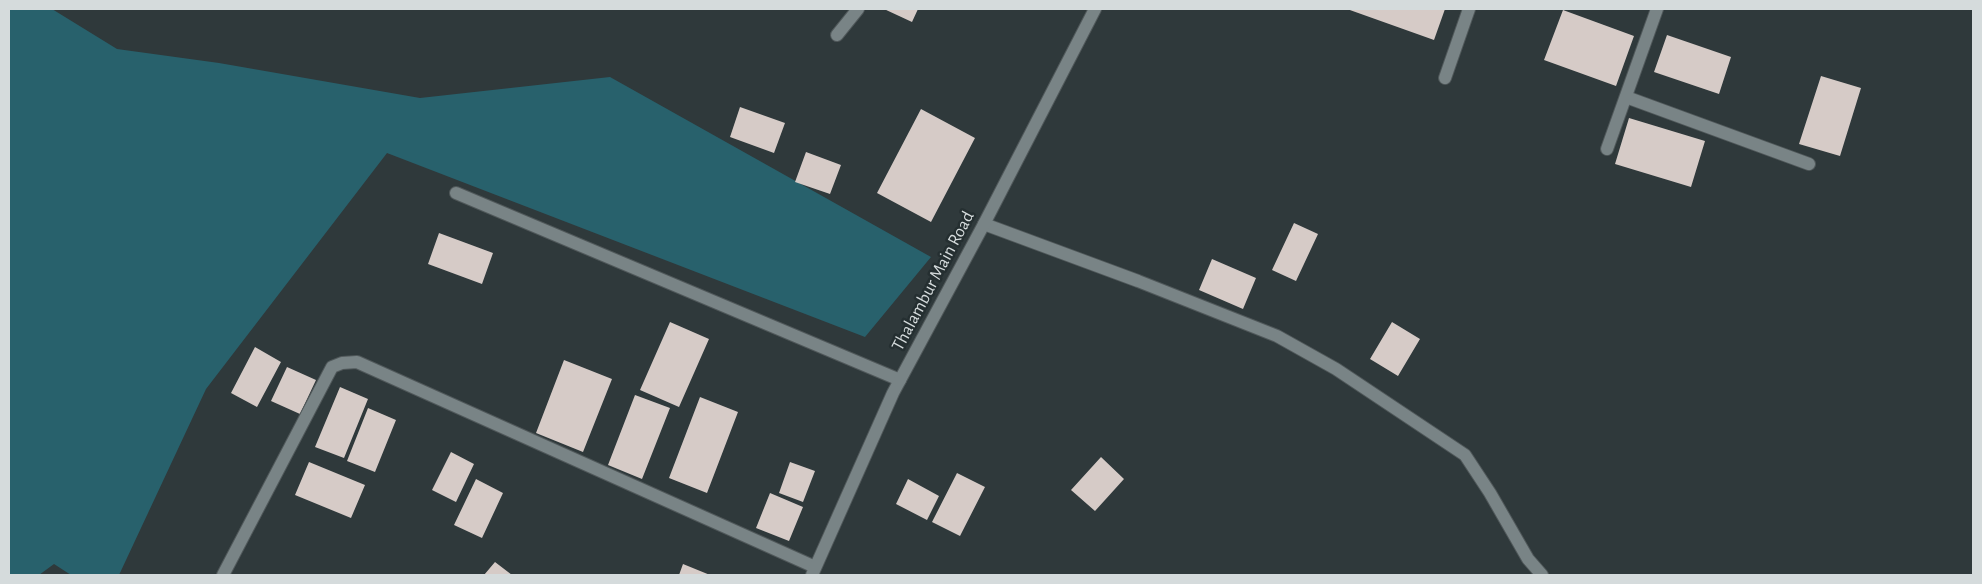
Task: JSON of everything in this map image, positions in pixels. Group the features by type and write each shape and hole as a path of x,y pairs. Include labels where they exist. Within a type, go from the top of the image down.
{"street":[{"path":"837,35 858,9"},
{"name":"Thalambur Main Road","path":"814,571 900,380 1096,9"},
{"path":"1445,78 1469,9"},
{"path":"1607,149 1657,9"},
{"path":"1626,97 1809,164"},
{"path":"456,193 900,380"},
{"path":"984,224 1277,336 1336,369 1465,455 1490,493 1528,559 1542,575"},
{"path":"223,575 332,367 342,363 357,362 814,571"}],"shaded area":[{"path":"9,9 52,9 117,49 219,63 420,98 610,77 931,257 865,337 387,153 206,389 119,575 71,575 54,564 39,575 9,575"}],"building":[{"path":"884,9 918,9 912,22"},
{"path":"1347,9 1445,9 1434,40"},
{"path":"1563,10 1634,36 1616,86 1544,60"},
{"path":"1667,35 1731,57 1719,94 1654,72"},
{"path":"1821,76 1861,88 1840,156 1799,144"},
{"path":"740,107 785,123 774,153 730,137"},
{"path":"921,109 975,138 931,222 877,193"},
{"path":"1629,118 1705,141 1691,187 1615,164"},
{"path":"806,152 841,165 830,194 795,182"},
{"path":"1294,223 1318,234 1296,281 1272,270"},
{"path":"439,233 493,253 482,284 428,264"},
{"path":"1212,259 1256,278 1243,309 1199,290"},
{"path":"670,322 709,339 679,407 640,390"},
{"path":"1392,322 1420,339 1398,376 1370,359"},
{"path":"255,347 281,362 257,407 231,393"},
{"path":"564,360 612,379 583,452 536,433"},
{"path":"287,367 316,380 300,414 271,401"},
{"path":"340,387 368,399 344,458 315,447"},
{"path":"635,395 670,408 642,479 608,465"},
{"path":"700,397 738,412 707,493 669,478"},
{"path":"368,408 396,420 375,472 347,461"},
{"path":"451,452 474,464 456,502 432,490"},
{"path":"1101,457 1124,479 1095,511 1071,490"},
{"path":"309,462 365,485 351,518 295,495"},
{"path":"790,462 815,471 803,502 779,493"},
{"path":"957,473 985,487 960,536 932,522"},
{"path":"476,479 503,493 482,538 454,525"},
{"path":"908,479 939,496 927,520 896,504"},
{"path":"770,493 803,507 789,541 756,528"},
{"path":"495,562 512,575 484,575"},
{"path":"683,564 710,575 679,575"}]}
